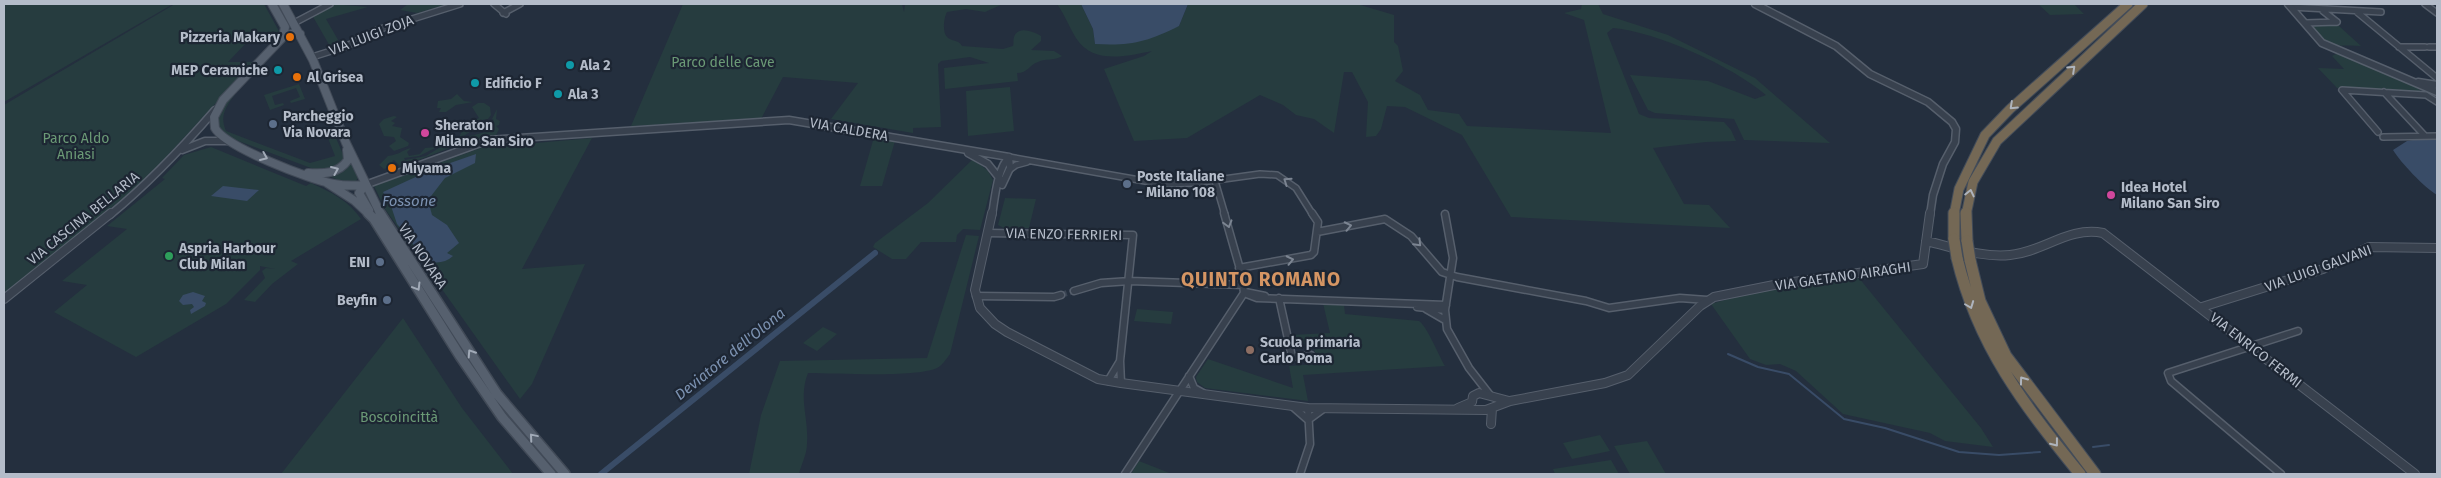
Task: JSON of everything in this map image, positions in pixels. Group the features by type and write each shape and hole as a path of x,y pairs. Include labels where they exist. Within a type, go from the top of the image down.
{"highway":[{"path":"2080,474 2036,420 2002,369 1971,307 1957,258 1954,239 1954,212 1959,189 1985,135 2010,110 2128,4"},
{"path":"2095,474 2006,356 1980,301 1967,242 1966,215 1973,182 1997,141 2143,4"}],"main road":[{"path":"272,4 285,27 283,37"},
{"name":"VIA NOVARA","path":"283,4 312,57 346,142 385,224 497,394 565,474"},
{"path":"283,37 294,33 300,34"},
{"name":"VIA CASCINA BELLARIA","path":"283,37 215,110 213,118 215,130 228,141 327,183"},
{"path":"301,172 323,174 340,169 349,158 346,142"},
{"path":"327,183 348,187 365,185"},
{"name":"VIA NOVARA","path":"327,183 355,202 374,219 502,417 551,474"},
{"path":"365,185 359,193 374,219"}],"street":[{"path":"294,23 330,4"},
{"name":"VIA LUIGI ZOJA","path":"312,57 347,46 391,25 460,4"},
{"path":"494,4 504,13 520,4"},
{"path":"1755,4 1836,46 1870,74 1928,102 1952,122 1956,129 1955,142 1943,164 1933,195 1926,241"},
{"path":"2425,4 2437,13"},
{"path":"2290,6 2323,10 2381,12"},
{"path":"2290,6 2322,43 2413,81 2437,88"},
{"path":"2305,23 2337,22 2323,10"},
{"path":"2354,12 2437,78"},
{"path":"2398,46 2437,47"},
{"path":"2378,132 2342,90 2426,95 2437,102"},
{"path":"2384,92 2425,136"},
{"name":"VIA CASCINA BELLARIA","path":"4,299 133,196 176,154 215,110"},
{"name":"VIA CALDERA","path":"365,185 465,147 489,140 794,120 1155,183 1195,183 1260,174 1278,175 1296,188 1316,219 1317,232"},
{"path":"2383,137 2437,136"},
{"name":"VIA CASCINA BELLARIA","path":"176,154 200,143 228,141"},
{"path":"955,148 984,161 1000,179"},
{"path":"998,190 1009,170 1009,157"},
{"path":"1009,157 1004,162 978,272 976,296 980,308 995,324 1083,372 1108,381 1308,408 1481,409 1492,402 1510,401 1605,383 1628,375 1707,300"},
{"path":"1009,170 1021,163 1034,162"},
{"path":"1125,474 1244,292 1244,285 1215,181"},
{"path":"1445,214 1453,258 1445,307 1445,320 1449,335 1492,402 1491,422 1474,398 1477,379"},
{"name":"VIA GAETANO AIRAGHI","path":"1317,232 1385,219 1411,236 1438,268 1451,275 1586,301 1609,308 1686,298 1707,300 1734,292 1779,284 1917,266 1925,260 1926,241"},
{"name":"VIA ENRICO FERMI","path":"1926,241 1980,253 2012,255 2080,233 2096,230 2104,232 2415,474"},
{"path":"1239,268 1311,255 1314,252 1317,232"},
{"name":"VIA ENZO FERRIERI","path":"988,233 1133,235 1130,281 1120,361 1122,383"},
{"name":"VIA LUIGI GALVANI","path":"2202,307 2323,269 2369,247 2437,248"},
{"path":"1074,291 1101,283 1130,281 1244,285"},
{"path":"1244,292 1257,298 1445,307"},
{"path":"976,296 1054,298 1061,295"},
{"path":"1279,298 1292,357 1311,355"},
{"path":"1686,298 1700,306"},
{"path":"1411,305 1424,308 1445,307"},
{"path":"1424,308 1445,320"},
{"path":"2281,474 2168,377 2169,371 2298,331"},
{"name":"VIA ENZO FERRIERI","path":"1108,381 1120,361"},
{"path":"1189,376 1194,388 1208,395"},
{"path":"1453,410 1482,393 1492,402"},
{"path":"1292,406 1308,420"},
{"path":"1300,474 1310,444 1308,408"},
{"path":"1308,420 1323,408"}],"green space":[{"path":"4,4 173,4 4,102"},
{"name":"Parco Aldo Aniasi","path":"175,4 264,4 280,33 276,40 249,40 228,62 254,62 140,185 4,293 4,105"},
{"path":"332,4 368,7 326,19 341,45 331,48 312,15"},
{"path":"408,4 448,4 417,13 400,10"},
{"name":"Parco delle Cave","path":"683,4 902,4 904,12 905,4 1003,4 985,12 966,9 947,12 944,24 945,35 949,39 959,42 962,46 1003,49 1013,46 1016,33 1022,30 1041,36 1041,41 1031,50 1054,51 1062,56 1035,63 1024,72 1017,73 1018,81 945,89 944,68 989,63 970,57 941,61 938,64 941,127 913,128 913,133 831,119 858,83 783,77 761,119 631,126"},
{"path":"1057,4 1081,4 1093,29 1095,44 1179,26 1188,4 1357,4 1394,15 1394,42 1398,46 1403,71 1395,81 1420,95 1428,110 1459,114 1467,126 1611,133 1584,20 1564,13 1581,9 1582,4 1598,4 1603,14 1668,35 1755,78 1830,143 1744,140 1734,119 1655,113 1648,110 1630,75 1708,81 1755,99 1766,95 1734,73 1693,52 1651,36 1613,28 1607,33 1639,114 1649,118 1724,122 1731,130 1736,141 1706,142 1653,148 1684,204 1709,205 1730,228 1511,217 1462,135 1405,107 1387,106 1381,129 1376,136 1366,137 1368,102 1352,72 1344,72 1334,133 1314,119 1296,115 1283,105 1260,95 1187,138 1134,141 1104,69 1144,56 1152,51 1121,56 1101,55 1092,52 1083,47 1076,38"},
{"path":"2038,4 2074,4 2084,14 2050,15"},
{"path":"2309,26 2339,26 2361,46 2332,44 2321,39"},
{"path":"2340,52 2415,85 2423,94 2337,88 2318,68 2344,69 2332,56"},
{"path":"299,84 305,99 291,103 290,101 300,97 296,88 272,96 275,105 283,103 284,105 270,110 264,95"},
{"path":"1010,87 1014,131 968,136 966,91"},
{"path":"239,88 228,104 224,114 223,119 226,131 310,163 335,156 326,133 333,131 345,159 338,168 319,171 228,137 218,125 217,114"},
{"path":"457,94 464,101 473,102 456,105 446,112 439,112 441,108 437,108 438,101 451,99"},
{"path":"478,103 484,103 490,107 491,115 488,119 482,120 479,126 472,127 471,131 458,140 464,126 479,118 472,107"},
{"path":"497,109 496,119 500,121 499,125 496,126 499,129 496,135 463,142 470,136 490,131 487,126 494,120 492,119"},
{"path":"397,117 391,121 395,123 392,126 402,128 400,137 409,143 408,146 394,151 389,146 396,141 394,137 384,136 379,124 384,119"},
{"path":"874,137 895,141 882,186 860,186"},
{"path":"592,138 522,269 585,264 532,384 520,399 385,209 374,186 481,148"},
{"path":"450,144 455,146 405,165 400,166 394,160 392,161 395,164 384,169 379,165 388,156 411,148 407,152 409,156 420,154 425,148 437,147 419,156 404,158 405,160 426,156"},
{"name":"Aspria Harbour Club Milan","path":"211,147 306,186 311,183 318,186 345,202 361,219 291,261 298,264 272,284 255,302 244,300 265,278 262,271 266,268 275,269 260,266 260,270 226,304 136,357 54,312 87,285 62,281 127,229 107,226 165,179 162,178 184,155"},
{"path":"973,159 988,171 993,180 980,230 963,229 957,235 956,242 921,242 906,259 892,259 873,247 875,243 928,203"},
{"path":"351,161 358,178 355,182 343,182 324,174"},
{"path":"1005,198 1036,199 1029,228 1004,228 998,225"},
{"path":"966,235 979,236 950,354 943,364 937,368 911,373 808,373 804,391 807,448 799,474 749,474 761,415 780,361 927,358"},
{"path":"1859,278 1981,428 1993,447 1945,441 1930,433 1843,414 1796,371 1780,364 1766,365 1750,359 1711,304 1745,294"},
{"path":"1323,303 1344,305 1345,314 1419,321 1429,335 1445,366 1303,375 1308,401 1205,388 1197,382 1196,377 1208,359 1293,388 1289,366 1318,364 1313,344 1294,345 1291,335 1330,333"},
{"path":"1137,309 1173,312 1171,324 1134,321"},
{"name":"Boscoincittà","path":"403,318 462,408 513,474 281,474"},
{"path":"823,327 837,334 817,351 803,343"},
{"path":"1600,435 1610,451 1572,459 1563,443"},
{"path":"1647,441 1666,474 1630,474 1614,446"},
{"path":"1611,460 1619,474 1555,474 1553,469"},
{"path":"1139,461 1172,474 1131,474"}],"water":[{"path":"1081,4 1188,4 1179,26 1157,36 1138,42 1095,44 1093,29"},
{"path":"2418,139 2437,140 2437,195 2413,174 2393,150 2407,141"},
{"name":"Fossone","path":"476,154 475,163 445,178 428,200 432,215 447,225 459,243 447,253 453,256 446,261 438,262 422,259 408,236 397,224 391,206 383,192 433,169"},
{"path":"223,186 259,190 247,201 211,196"},
{"path":"193,292 205,296 202,301 206,303 205,306 191,314 190,310 194,307 192,304 183,305 179,301 183,295"}],"waterway":[{"name":"Deviatore dell'Olona","path":"601,474 875,253"},
{"path":"1728,354 1758,367 1789,374 1844,419 1885,428 1959,452 1999,455 2040,452"},
{"path":"2093,447 2109,445"}],"tunnel":[{"path":"1061,295 1074,291"}],"place":[{"name":"Pizzeria Makary","path":"290,37"},
{"name":"Ala 2","path":"570,65"},
{"name":"MEP Ceramiche","path":"278,70"},
{"name":"Al Grisea","path":"297,77"},
{"name":"Edificio F","path":"475,83"},
{"name":"Ala 3","path":"558,94"},
{"name":"Parcheggio Via Novara","path":"273,124"},
{"name":"Sheraton Milano San Siro","path":"425,133"},
{"name":"Miyama","path":"392,168"},
{"name":"Poste Italiane - Milano 108","path":"1127,184"},
{"name":"Idea Hotel Milano San Siro","path":"2111,195"},
{"name":"Aspria Harbour Club Milan","path":"169,256"},
{"name":"ENI","path":"380,262"},
{"name":"Beyfin","path":"387,300"},
{"name":"Scuola primaria Carlo Poma","path":"1250,350"}],"district":[{"name":"QUINTO ROMANO","path":"1261,279"}]}
